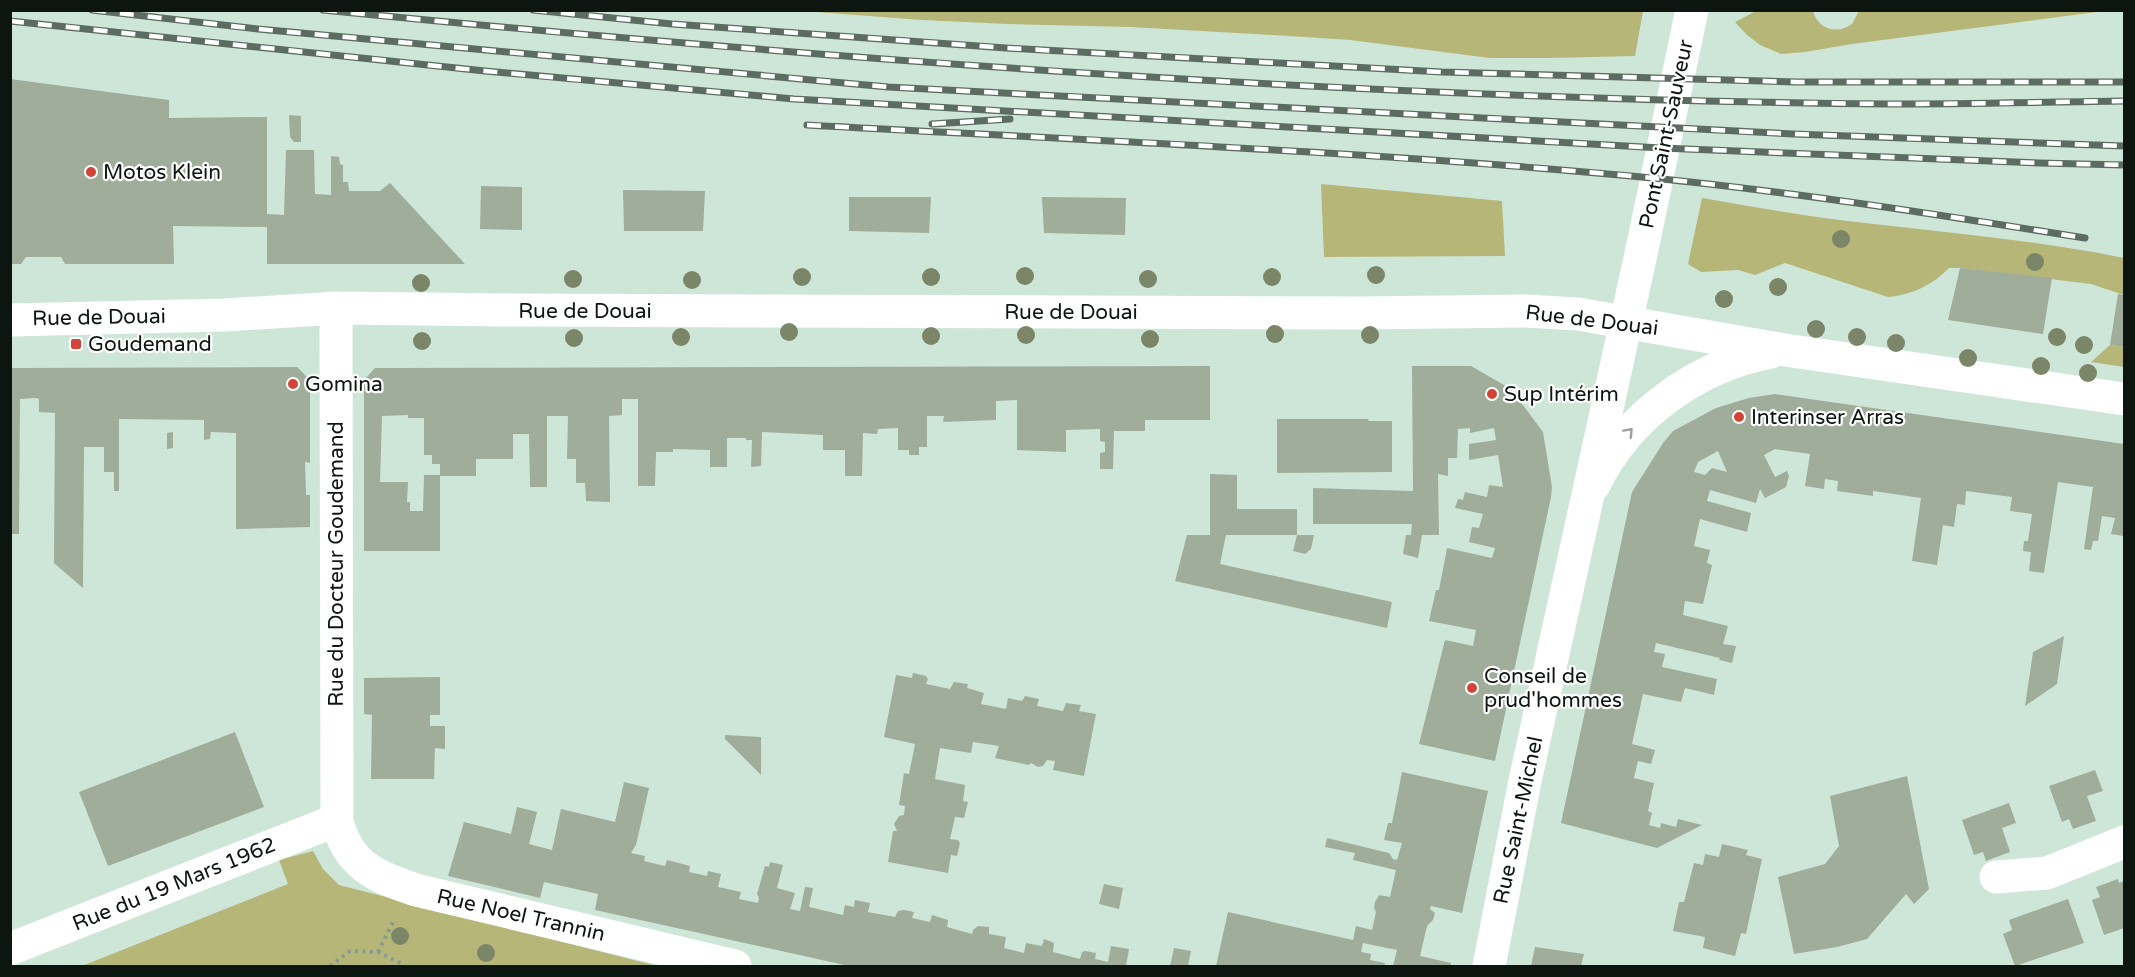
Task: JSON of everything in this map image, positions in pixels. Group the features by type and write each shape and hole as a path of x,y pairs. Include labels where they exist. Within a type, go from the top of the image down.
{"street":[{"name":"Pont Saint-Sauveur","path":"1641,254 1691,13"},
{"name":"Rue Saint-Michel","path":"1489,966 1509,856 1641,254"},
{"name":"Rue de Douai","path":"10,320 225,315 337,308 1361,313 1525,311 1578,314 1785,350 2124,399"},
{"name":"Rue du Docteur Goudemand","path":"337,308 337,820"},
{"name":"Rue Saint-Michel","path":"1587,498 1605,461 1618,442 1667,397 1714,369 1738,360 1785,350"},
{"name":"Rue du 19 Mars 1962","path":"10,949 337,820"},
{"name":"Rue Noel Trannin","path":"337,820 345,846 353,857 364,867 393,882 427,893 735,966"},
{"path":"1996,877 2047,873 2124,842"}],"path":[{"path":"330,966 350,951 378,952 403,966"}],"shaded area":[{"path":"1758,10 1813,11 1823,26 1834,29 1852,24 1859,11 2105,11 1781,54 1760,45 1735,22"},
{"path":"803,11 1643,11 1635,56 1490,58 1350,40 1130,27 922,20"},
{"path":"1321,184 1502,201 1505,256 1324,257"},
{"path":"1702,198 1809,216 2031,242 2124,258 2124,295 2091,284 1960,268 1949,268 1929,284 1905,294 1888,297 1785,263 1755,275 1738,270 1701,272 1688,264"},
{"path":"2110,345 2124,347 2124,367 2091,362"},
{"path":"313,851 323,869 339,885 657,966 82,966 288,884 279,860"}],"building":[{"path":"10,79 169,100 169,118 267,117 267,214 284,215 286,150 314,150 315,194 331,195 331,156 339,157 340,164 343,165 343,182 348,182 349,191 380,191 390,183 465,264 267,264 267,227 173,226 174,264 65,264 61,257 26,257 21,264 10,264"},
{"path":"289,115 301,116 301,142 294,142 290,137"},
{"path":"481,186 522,187 522,230 480,229"},
{"path":"623,190 705,191 703,231 624,231"},
{"path":"849,197 931,197 929,233 849,231"},
{"path":"1042,197 1126,198 1125,235 1044,233"},
{"path":"1960,268 2052,278 2043,334 1948,320"},
{"path":"2118,294 2124,295 2124,347 2110,345"},
{"path":"1210,366 1210,420 1145,420 1145,431 1114,431 1113,469 1100,469 1100,453 1105,452 1105,442 1100,441 1100,429 1066,430 1066,452 1017,450 1017,400 996,401 996,420 943,422 944,416 927,416 927,447 919,447 919,455 909,455 909,450 898,450 898,428 878,429 877,434 863,433 862,476 845,476 845,450 823,450 823,435 762,432 761,466 751,467 752,440 727,438 727,467 710,467 710,450 673,449 673,452 656,452 655,486 638,486 638,399 622,399 622,415 609,416 610,502 586,501 585,483 576,483 576,459 567,459 568,416 547,416 547,487 530,487 529,434 513,434 513,459 476,459 476,476 440,476 440,551 364,551 364,380 375,368","holes":["408,415 408,418 424,418 424,455 432,455 432,464 440,464 440,475 424,475 423,511 410,511 410,502 407,502 408,482 380,482 382,416"]},
{"path":"1412,366 1471,366 1511,389 1543,432 1552,487 1551,497 1495,761 1419,744 1445,640 1473,646 1476,630 1429,621 1436,590 1439,590 1447,548 1492,558 1495,548 1469,542 1472,527 1479,528 1483,514 1455,508 1458,499 1463,500 1465,492 1487,497 1489,485 1503,487 1498,455 1469,460 1469,444 1496,440 1494,428 1470,433 1470,428 1458,429 1457,458 1448,458 1448,476 1438,474 1439,535 1422,535 1418,558 1403,554 1406,535 1411,535 1412,524 1313,524 1313,488 1413,491"},
{"path":"297,367 310,380 310,463 305,462 306,495 310,495 310,527 236,529 236,433 211,432 210,439 204,440 204,420 119,419 119,491 114,491 114,472 104,472 104,447 84,447 83,588 54,563 55,413 39,412 39,399 36,398 20,399 19,534 10,534 10,368"},
{"path":"1775,394 2124,444 2123,536 2111,534 2115,518 2102,516 2098,541 2093,541 2091,550 2084,549 2093,487 2058,482 2044,573 2029,571 2031,552 2023,551 2024,541 2028,541 2032,514 2010,511 2012,497 1966,491 1965,505 1957,504 1954,527 1943,525 1937,565 1912,561 1921,498 1873,491 1873,496 1837,491 1838,481 1825,479 1824,489 1805,486 1810,454 1775,449 1764,455 1775,477 1787,471 1789,476 1786,487 1765,498 1760,489 1756,503 1710,490 1707,501 1751,513 1747,532 1700,519 1694,546 1710,550 1707,563 1712,565 1703,604 1685,601 1683,615 1728,626 1723,644 1736,646 1732,663 1656,643 1654,652 1665,654 1662,667 1717,679 1714,695 1685,688 1681,702 1643,694 1632,744 1655,750 1651,764 1638,761 1634,778 1654,783 1648,811 1652,813 1649,825 1660,828 1661,823 1676,827 1678,819 1702,825 1657,848 1561,823 1632,492 1673,431 1716,408 1749,398","holes":["1718,451 1727,472 1712,468 1705,475 1694,472 1698,462"]},
{"path":"1277,419 1392,421 1392,472 1277,473"},
{"path":"173,432 173,448 167,449 167,433"},
{"path":"1210,474 1237,475 1237,509 1297,509 1297,535 1226,535 1220,564 1392,602 1387,628 1175,581 1187,535 1210,535"},
{"path":"1297,535 1314,535 1311,549 1305,554 1293,551"},
{"path":"2064,636 2057,684 2025,706 2033,652"},
{"path":"913,673 926,676 928,679 926,684 950,689 954,682 968,684 967,688 984,693 981,704 1006,709 1008,698 1022,701 1025,696 1039,699 1037,706 1063,711 1066,703 1081,705 1079,711 1096,714 1084,776 1053,770 1055,761 1047,760 1043,766 1038,767 1031,763 1029,765 995,758 999,746 973,742 971,753 940,748 935,779 965,785 963,801 968,802 964,818 955,817 950,839 958,840 960,843 957,856 951,855 948,873 888,862 893,831 897,831 894,824 899,816 904,815 905,806 899,805 904,773 909,774 915,744 884,737 896,675 912,678"},
{"path":"440,677 440,715 430,715 430,726 445,726 445,749 435,748 434,779 371,779 372,715 364,714 364,678"},
{"path":"235,732 264,807 108,866 79,792"},
{"path":"725,735 761,737 761,775 725,739"},
{"path":"2095,770 2103,791 2087,796 2096,821 2073,829 2069,819 2062,822 2049,786"},
{"path":"1402,772 1488,791 1462,913 1431,906 1430,909 1435,913 1433,920 1427,926 1420,956 1451,963 1451,966 1393,966 1397,950 1363,943 1361,952 1371,954 1370,960 1385,963 1385,966 1216,966 1228,912 1353,940 1356,926 1372,930 1376,912 1375,902 1379,895 1390,897 1396,870 1353,860 1355,853 1325,847 1327,838 1389,853 1393,859 1397,860 1402,843 1384,840 1388,823 1392,823"},
{"path":"1907,776 1929,889 1914,904 1906,894 1867,939 1794,954 1778,877 1825,864 1839,846 1830,796"},
{"path":"624,782 649,788 636,845 631,853 645,856 644,861 665,866 667,860 690,866 689,872 707,876 708,871 721,874 718,887 741,892 739,899 758,903 757,894 765,866 769,867 770,862 783,865 777,888 795,893 790,909 800,911 805,887 813,888 809,907 843,915 845,905 854,907 855,900 870,903 868,912 895,917 898,911 904,910 914,912 912,918 930,922 932,915 948,920 947,927 972,934 978,926 989,927 989,934 1006,937 1004,948 1024,953 1026,943 1042,946 1044,939 1054,943 1053,952 1080,959 1082,952 1085,951 1096,953 1095,959 1108,962 1111,946 1129,949 1126,966 849,966 595,910 598,894 544,882 540,898 448,876 464,822 511,834 517,807 537,812 529,844 552,850 561,809 615,822"},
{"path":"2009,803 2016,823 2002,828 2010,852 1986,861 1983,852 1974,855 1962,820"},
{"path":"1722,844 1748,850 1746,855 1762,859 1746,934 1741,933 1735,956 1703,948 1705,937 1673,931 1679,902 1684,902 1694,863 1703,865 1705,854 1719,857"},
{"path":"2118,879 2119,883 2124,881 2124,928 2104,935 2092,900 2100,897 2096,887"},
{"path":"1104,884 1123,888 1119,909 1099,904"},
{"path":"2068,899 2084,943 2015,966 2003,934 2012,930 2009,920"},
{"path":"1535,947 1584,954 1581,966 1531,966"},
{"path":"1174,948 1191,951 1188,966 1170,966"}],"railway":[{"path":"92,10 258,29 888,87 1793,134 2124,146"},
{"path":"323,10 714,46 1301,86 1693,101 1889,104 2124,101"},
{"path":"533,10 672,24 1006,48 1442,72 1796,82 2124,82"},
{"path":"10,21 485,71 794,99 1661,148 2124,165"},
{"path":"932,124 1010,119"},
{"path":"807,125 1322,153 1631,176 1802,195 2085,238"}],"place":[{"name":"Motos Klein","path":"91,172"},
{"name":"Goudemand","path":"76,344"},
{"name":"Gomina","path":"293,384"},
{"name":"Sup Intérim","path":"1492,394"},
{"name":"Interinser Arras","path":"1739,417"},
{"name":"Conseil de prud'hommes","path":"1472,688"}]}
